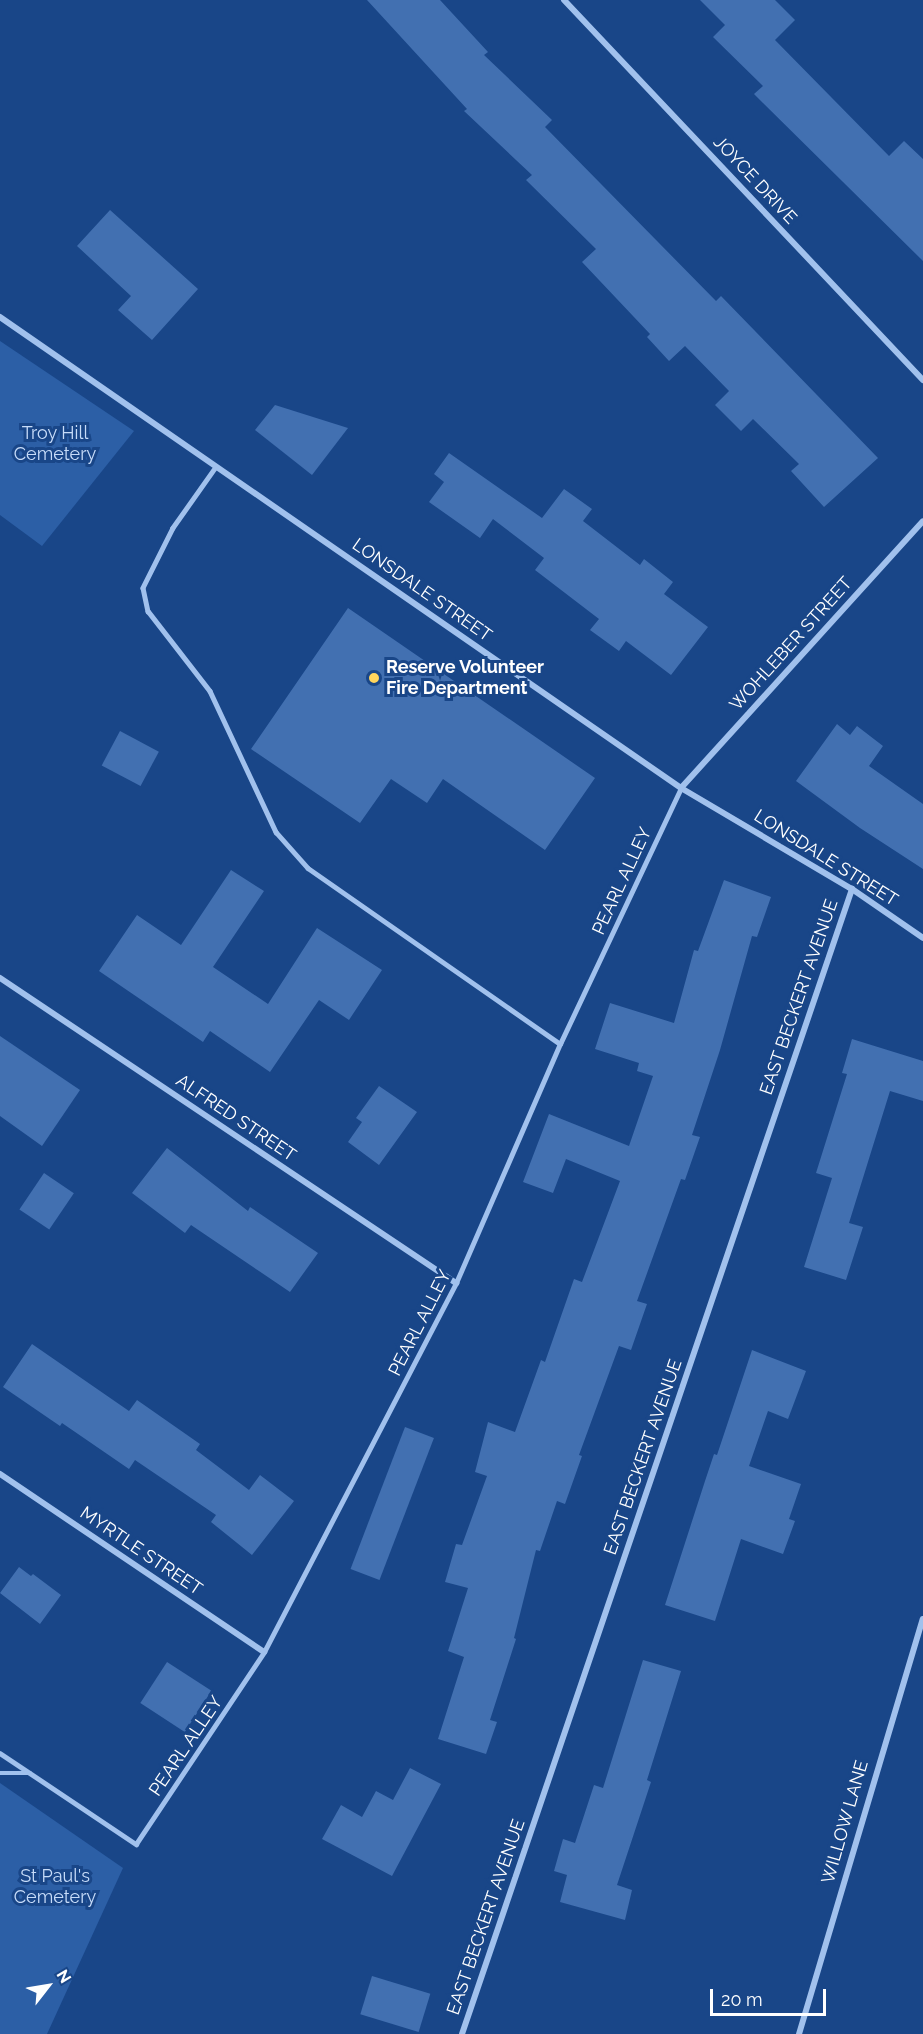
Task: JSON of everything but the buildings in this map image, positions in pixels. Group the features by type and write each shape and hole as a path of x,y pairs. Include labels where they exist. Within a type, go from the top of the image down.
{"street":[{"name":"JOYCE DRIVE","path":"564,0 923,380"},
{"name":"LONSDALE STREET","path":"0,317 681,788 852,889 923,938"},
{"name":"WOHLEBER STREET","path":"681,788 923,521"},
{"name":"EAST BECKERT AVENUE","path":"462,2034 852,889"},
{"name":"ALFRED STREET","path":"0,978 456,1283"},
{"name":"MYRTLE STREET","path":"0,1474 264,1652"},
{"name":"WILLOW LANE","path":"800,2034 923,1619"}],"lane":[{"path":"216,467 173,528 143,588 148,611 210,691 276,832 308,868 560,1044"},
{"name":"PEARL ALLEY","path":"31,1773 136,1844 264,1652 456,1283 560,1044 681,788"},
{"path":"0,1753 31,1773"},
{"path":"0,1773 31,1773"}],"green space":[{"name":"Troy Hill Cemetery","path":"0,341 134,431 42,546 0,515"},
{"name":"St Paul's Cemetery","path":"0,1783 123,1868 47,2034 0,2034"}],"place":[{"name":"Reserve Volunteer Fire Department","path":"374,678"}]}
